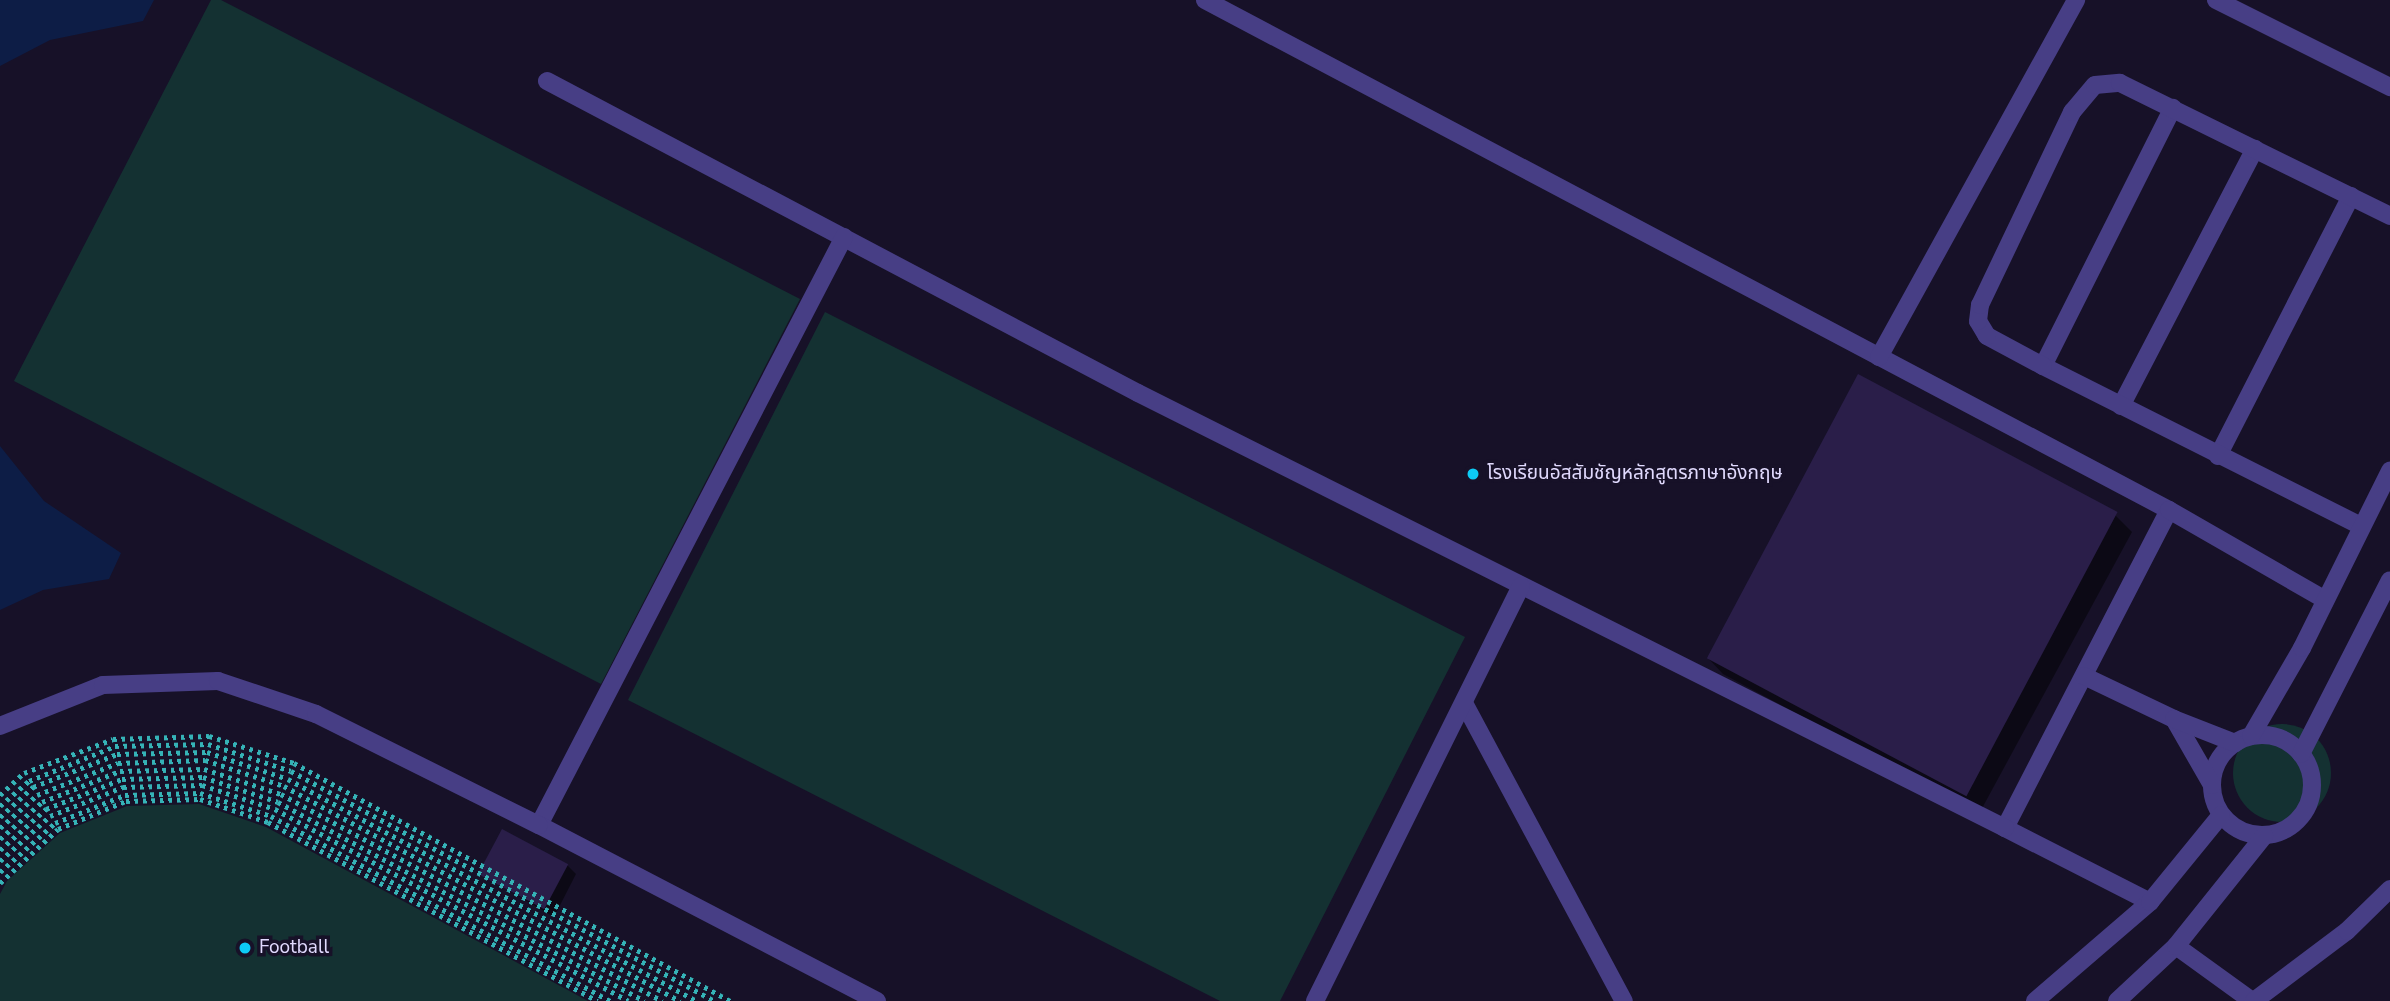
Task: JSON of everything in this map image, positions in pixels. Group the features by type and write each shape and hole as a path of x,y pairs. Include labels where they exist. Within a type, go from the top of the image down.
{"street":[{"path":"1205,0 2169,510 2324,599"},
{"path":"1879,357 2076,0"},
{"path":"2216,0 2390,87"},
{"path":"547,81 1138,393 2150,902"},
{"path":"2361,526 2043,366 1987,336 1978,321 1980,305 2072,112 2095,85 2120,83 2390,216"},
{"path":"2043,366 2173,108"},
{"path":"2121,406 2255,149"},
{"path":"2218,456 2351,196"},
{"path":"539,825 844,237"},
{"path":"2212,785 2219,761 2243,739 2324,599 2390,471"},
{"path":"2006,828 2169,510"},
{"path":"2301,754 2390,580"},
{"path":"1315,1001 1521,586"},
{"path":"2084,676 2174,719 2243,739 2279,737 2301,754 2311,773 2312,796 2302,816 2286,830 2264,836 2233,827 2221,815 2212,785 2174,719"},
{"path":"0,726 103,685 218,681 316,714 539,825 877,1001"},
{"path":"1464,704 1624,1001"},
{"path":"2035,1001 2150,902 2221,815"},
{"path":"2117,1001 2176,946 2264,836"},
{"path":"2176,946 2253,1001 2347,931 2390,889"}],"path":[{"path":"0,795 24,774 113,738 209,736 294,763 731,1001"},
{"path":"0,806 29,781 115,746 208,744 291,771 715,1001"},
{"path":"0,817 33,788 117,754 207,752 288,779 697,1001"},
{"path":"0,828 37,795 118,762 205,760 284,786 680,1001"},
{"path":"0,839 42,802 120,771 204,769 281,794 662,1001"},
{"path":"0,850 46,809 122,779 203,777 278,802 645,1001"},
{"path":"0,861 50,816 124,787 202,785 275,809 628,1001"},
{"path":"0,872 55,823 125,795 200,793 271,816 611,1001"},
{"path":"0,883 58,829 126,801 200,799 268,822 598,1001"}],"green space":[{"path":"211,0 221,0 800,299 601,684 14,381"},
{"path":"825,312 1465,637 1280,1001 1220,1001 628,700"},
{"path":"2282,724 2301,728 2317,738 2327,754 2331,773 2327,792 2317,808 2301,818 2282,822 2263,818 2247,808 2237,792 2233,773 2237,754 2247,738 2263,728"},
{"name":"Football","path":"199,804 266,827 588,1001 0,1001 0,894 7,881 60,833 127,806"}],"water":[{"path":"0,0 154,0 143,21 50,40 0,66"},
{"path":"0,446 44,501 121,553 109,579 43,590 0,610"}],"building":[{"path":"1858,374 2118,512 1966,796 1707,658"},
{"path":"502,829 568,864 544,909 478,874"}],"place":[{"name":"โรงเรียนอัสสัมชัญหลักสูตรภาษาอังกฤษ","path":"1473,474"},
{"name":"Football","path":"245,948"}]}
